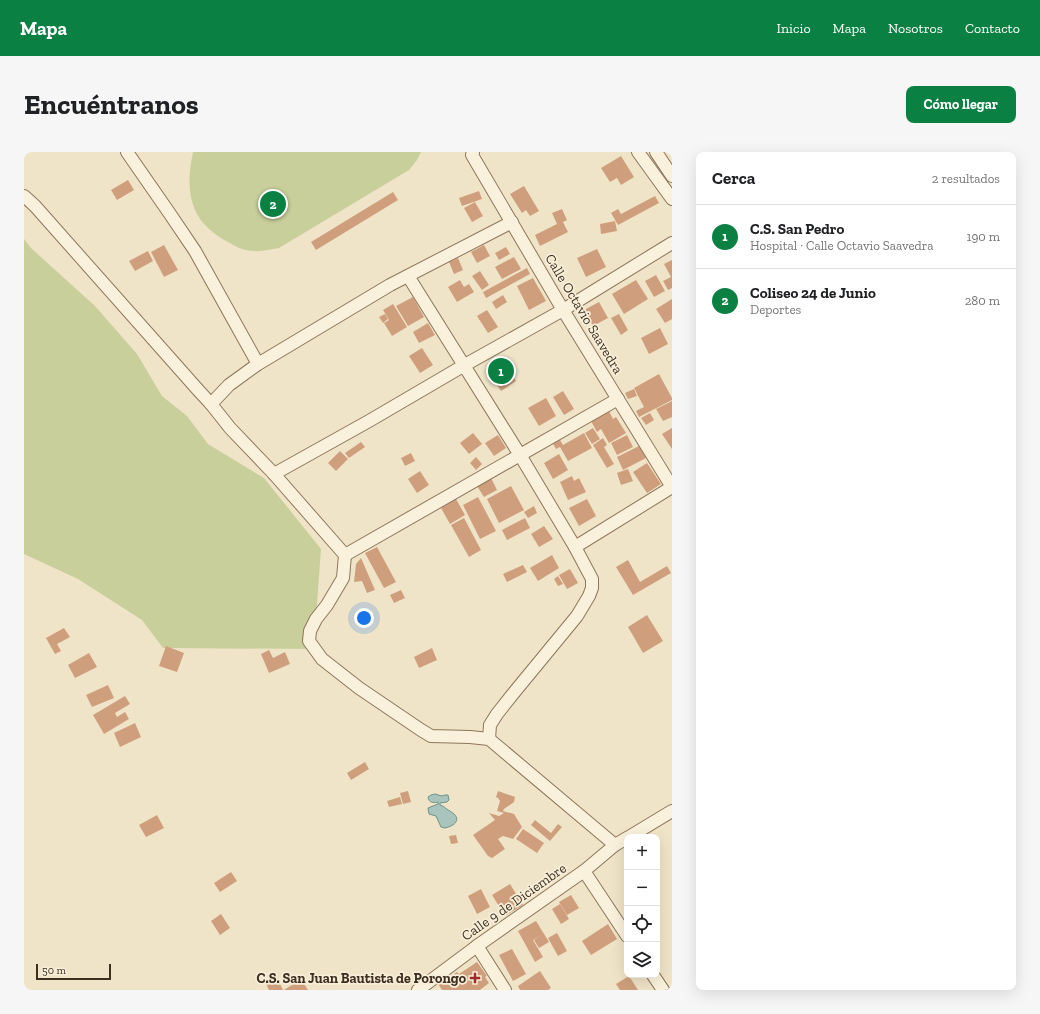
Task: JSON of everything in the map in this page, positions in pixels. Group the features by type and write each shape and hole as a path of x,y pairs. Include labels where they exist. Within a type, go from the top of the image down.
{"street":[{"path":"127,152 195,251 258,364"},
{"path":"638,152 672,199"},
{"path":"659,153 672,176"},
{"name":"Calle Octavio Saavedra","path":"473,154 563,310 672,487"},
{"path":"24,196 35,206 211,404 230,428 274,474 345,555 343,578 327,605 316,618 310,631 309,640 322,659 387,707 431,736 470,737 489,740 615,845"},
{"path":"211,404 229,384 258,364 390,284 512,222"},
{"path":"274,474 563,310 672,243"},
{"path":"408,276 520,455 575,547 592,580 592,588 589,596 577,616 497,714 490,725 489,740"},
{"path":"345,555 618,398"},
{"path":"575,547 672,487"},
{"name":"Calle 9 de Diciembre","path":"635,834 672,811"},
{"name":"Calle 9 de Diciembre","path":"418,990 477,946 584,871 615,845 624,840"},
{"path":"584,871 624,931"},
{"path":"477,946 505,990"},
{"path":"655,978 663,990"}],"green space":[{"path":"193,152 421,152 409,170 279,248 257,251 234,246 209,229 197,215 192,203 190,189 190,167"},
{"path":"24,239 31,248 95,306 137,354 162,396 187,416 208,444 264,478 321,549 316,618 311,649 163,648 142,620 78,579 24,554"}],"water":[{"path":"435,794 442,796 448,795 449,800 447,802 440,803 440,805 457,818 455,823 449,827 441,827 436,816 429,814 428,808 438,804 438,802 432,802 428,797"}],"building":[{"path":"621,156 634,177 621,185 617,178 610,182 601,168"},
{"path":"128,180 134,190 117,200 111,190"},
{"path":"524,186 539,211 530,216 526,210 522,213 510,194"},
{"path":"479,191 482,199 462,206 459,198"},
{"path":"393,192 398,200 316,250 311,242"},
{"path":"655,196 659,203 618,225 611,213 618,209 621,214"},
{"path":"475,202 483,216 472,222 464,208"},
{"path":"562,209 567,220 563,222 568,232 540,246 535,235 557,224 552,213"},
{"path":"615,221 617,231 601,234 600,224"},
{"path":"164,245 178,270 164,277 151,252"},
{"path":"484,245 490,256 477,263 471,252"},
{"path":"506,247 510,254 499,260 495,253"},
{"path":"597,249 606,267 586,277 577,258"},
{"path":"148,251 153,261 135,271 129,261"},
{"path":"514,257 521,269 502,279 495,267"},
{"path":"458,258 463,270 454,274 449,262"},
{"path":"672,260 672,288 668,290 663,281 671,277 664,264"},
{"path":"527,268 530,274 486,298 483,292"},
{"path":"480,271 489,285 482,290 472,276"},
{"path":"656,275 665,291 654,297 645,281"},
{"path":"533,278 546,301 529,310 517,286"},
{"path":"460,280 464,287 469,284 474,292 457,302 448,287"},
{"path":"636,280 648,299 624,314 612,294"},
{"path":"503,295 507,302 496,309 492,302"},
{"path":"413,297 424,317 408,326 396,306"},
{"path":"672,299 672,319 665,323 656,309"},
{"path":"599,302 608,318 593,326 584,310"},
{"path":"393,304 407,327 392,336 384,323 389,320 383,310"},
{"path":"487,310 498,327 488,333 477,316"},
{"path":"385,314 388,319 383,323 379,317"},
{"path":"619,314 628,330 621,335 611,318"},
{"path":"428,323 435,335 419,343 413,332"},
{"path":"660,328 668,344 649,354 641,338"},
{"path":"422,348 433,365 420,373 409,356"},
{"path":"504,360 516,381 501,391 488,370"},
{"path":"659,374 672,400 639,417 636,411 644,407 634,388"},
{"path":"634,389 637,396 628,399 625,393"},
{"path":"563,391 574,409 564,415 553,397"},
{"path":"546,398 556,416 539,426 528,408"},
{"path":"672,401 672,417 663,421 656,409"},
{"path":"609,411 613,419 616,417 626,433 609,443 601,429 597,432 591,421"},
{"path":"650,413 654,420 646,425 641,418"},
{"path":"593,428 600,439 592,444 585,433"},
{"path":"672,428 672,449 662,434"},
{"path":"473,433 482,444 469,454 460,443"},
{"path":"584,433 592,448 568,461 560,447 556,449 552,442 559,438 563,445"},
{"path":"498,435 506,448 494,456 485,443"},
{"path":"627,435 633,447 617,455 611,443"},
{"path":"603,438 607,445 604,447 614,464 607,468 593,445"},
{"path":"361,442 365,447 349,458 345,453"},
{"path":"639,446 646,458 623,470 617,457"},
{"path":"340,451 348,459 336,471 328,463"},
{"path":"411,453 415,461 405,466 401,458"},
{"path":"559,454 568,470 553,479 544,463"},
{"path":"476,457 482,464 476,470 470,463"},
{"path":"647,463 661,484 647,493 633,472"},
{"path":"628,469 633,481 621,485 617,473"},
{"path":"420,471 429,485 417,493 408,479"},
{"path":"572,476 574,481 579,478 586,492 568,500 560,482"},
{"path":"491,478 497,490 484,497 477,486"},
{"path":"511,486 524,510 499,523 487,499"},
{"path":"478,497 496,531 480,539 463,505"},
{"path":"456,499 465,515 450,524 441,508"},
{"path":"587,499 596,516 579,526 569,508"},
{"path":"534,506 537,513 528,518 524,512"},
{"path":"464,518 481,550 469,557 451,525"},
{"path":"525,518 530,528 507,540 502,530"},
{"path":"544,526 553,539 539,547 531,534"},
{"path":"377,547 396,582 384,588 365,553"},
{"path":"552,555 559,568 538,581 530,568"},
{"path":"361,558 375,590 367,593 362,581 354,582 356,564"},
{"path":"628,560 640,582 667,566 671,573 633,595 616,567"},
{"path":"523,565 527,572 507,582 503,574"},
{"path":"570,569 578,583 567,589 559,575"},
{"path":"558,576 563,584 558,586 554,579"},
{"path":"401,590 405,598 394,603 390,595"},
{"path":"647,615 663,641 643,653 628,627"},
{"path":"64,628 70,637 57,644 61,651 55,654 46,638"},
{"path":"166,646 184,653 177,672 159,666"},
{"path":"432,648 437,660 419,668 414,657"},
{"path":"269,650 273,658 285,652 290,664 269,673 261,654"},
{"path":"89,653 97,667 75,678 68,665"},
{"path":"108,685 114,698 92,707 86,695"},
{"path":"125,696 130,704 115,713 117,717 125,712 129,719 104,734 93,715"},
{"path":"135,723 141,737 120,747 114,733"},
{"path":"365,762 369,769 351,780 347,773"},
{"path":"408,791 411,802 403,804 400,793"},
{"path":"498,791 515,797 514,802 503,811 514,814 522,827 513,839 503,836 498,839 505,849 492,858 488,856 473,835 495,820 489,813 499,816 504,813 497,811 500,801 496,797"},
{"path":"400,797 402,804 389,807 387,801"},
{"path":"157,815 164,828 146,837 139,825"},
{"path":"535,820 551,833 558,824 562,827 550,841 531,825"},
{"path":"523,829 544,843 537,853 516,839"},
{"path":"456,835 458,843 451,844 449,836"},
{"path":"231,872 237,881 220,892 214,883"},
{"path":"510,884 523,905 505,916 492,895"},
{"path":"481,889 490,907 477,914 468,896"},
{"path":"571,895 579,908 567,915 559,902"},
{"path":"560,904 569,919 561,924 552,909"},
{"path":"221,914 230,928 220,935 211,921"},
{"path":"536,921 549,942 539,948 534,940 540,936 533,940 543,957 535,962 518,931"},
{"path":"608,924 617,939 591,955 582,941"},
{"path":"557,933 567,951 558,956 548,938"},
{"path":"512,949 526,974 513,981 499,955"},
{"path":"477,962 487,976 485,977 489,983 480,990 442,990 438,984 457,972 459,974"},
{"path":"540,971 551,988 548,990 520,990 518,986"},
{"path":"277,978 283,990 269,990 266,984"},
{"path":"626,978 630,978 638,990 620,990 616,984"},
{"path":"301,979 308,990 284,990"}],"place":[{"name":"Coliseo 24 de Junio","path":"273,204"},
{"name":"C.S. San Pedro","path":"501,371"},
{"name":"C.S. San Juan Bautista de Porongo","path":"475,978"}]}
